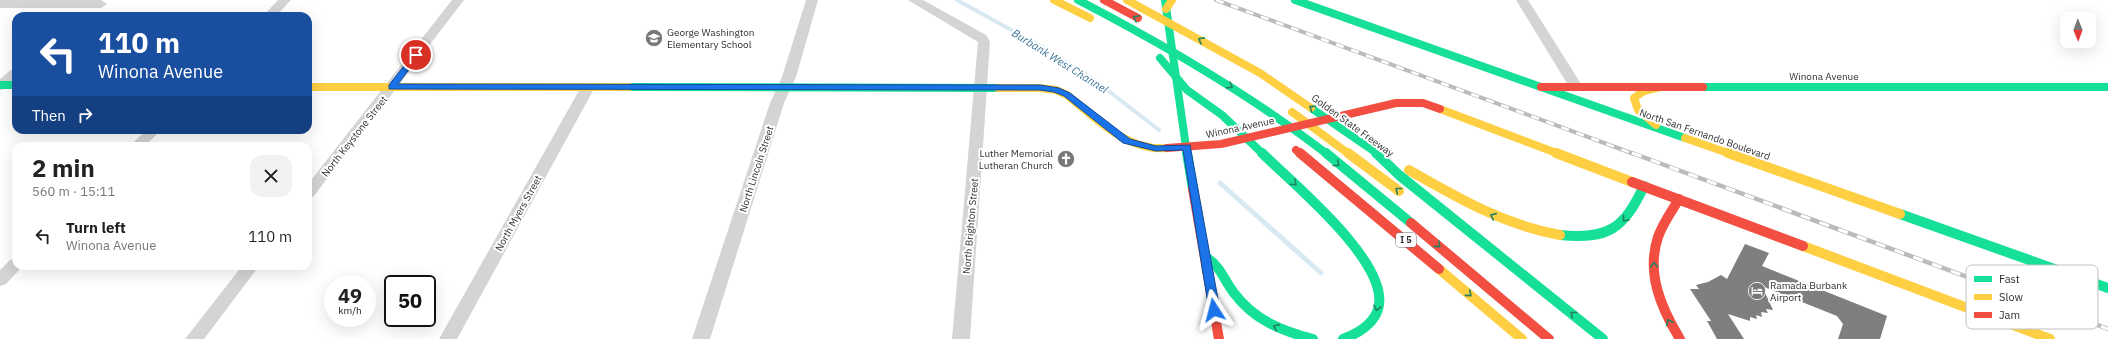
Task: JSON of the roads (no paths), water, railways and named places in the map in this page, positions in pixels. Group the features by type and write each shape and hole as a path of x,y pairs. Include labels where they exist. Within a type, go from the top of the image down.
{"main road":[{"path":"1054,0 1099,23"},
{"path":"1078,0 1125,23 1181,55 1244,95 1307,139 1423,232 1549,339"},
{"path":"1104,0 1144,21"},
{"name":"Golden State Freeway","path":"1127,0 1260,73 1344,130 1383,158 1399,175 1603,339"},
{"path":"1172,0 1166,4 1178,100 1219,339"},
{"name":"North San Fernando Boulevard","path":"1299,1 2043,265"},
{"path":"1157,28 1183,44"},
{"path":"1184,73 1156,56 1186,89 1226,119 1316,204 1343,234 1374,279 1379,297 1378,311 1361,331 1343,339"},
{"path":"0,86 12,85"},
{"name":"Winona Avenue","path":"312,87 1040,88 1056,90 1067,95 1126,141 1156,149 1221,144 1396,103 1423,103 1644,186"},
{"name":"Winona Avenue","path":"1540,87 2108,87"},
{"path":"1660,87 1638,94 1634,98 1634,103 1644,116 1663,131"},
{"path":"1284,106 1409,199"},
{"name":"I 5","path":"1264,126 1285,141 1522,339"},
{"path":"1383,158 1412,171 1473,207 1512,225 1544,233 1577,236 1604,233 1621,224 1630,212 1644,186 1966,307"},
{"path":"1679,199 1662,229 1654,254 1655,280 1660,303 1680,339"},
{"path":"1206,257 1222,269 1232,290 1248,310 1271,326 1295,335 1313,339"},
{"name":"North San Fernando Boulevard","path":"2098,284 2108,288"},
{"path":"2024,329 2050,339"}],"street":[{"path":"273,12 285,0"},
{"name":"North Keystone Street","path":"312,189 458,0"},
{"name":"North Lincoln Street","path":"701,339 784,87 789,77 812,0"},
{"name":"North Brighton Street","path":"914,0 981,38 984,42 961,339"},
{"path":"1522,0 1576,87"},
{"path":"0,4 103,2"},
{"path":"91,12 103,2"},
{"path":"0,86 12,76"},
{"name":"North Myers Street","path":"448,339 588,87"},
{"path":"141,142 150,134"},
{"path":"0,280 12,268"},
{"path":"194,339 249,270"}],"waterway":[{"name":"Burbank West Channel","path":"957,0 1042,47 1093,79 1159,130"},
{"name":"Burbank West Channel","path":"1220,183 1321,273"}],"railway":[{"path":"1216,0 1634,154"},
{"path":"1632,153 1966,276"},
{"path":"2098,325 2108,329"}],"place":[{"name":"George Washington Elementary School","path":"654,38"},
{"name":"Luther Memorial Lutheran Church","path":"1066,159"},
{"name":"Ramada Burbank Airport","path":"1757,291"}]}
